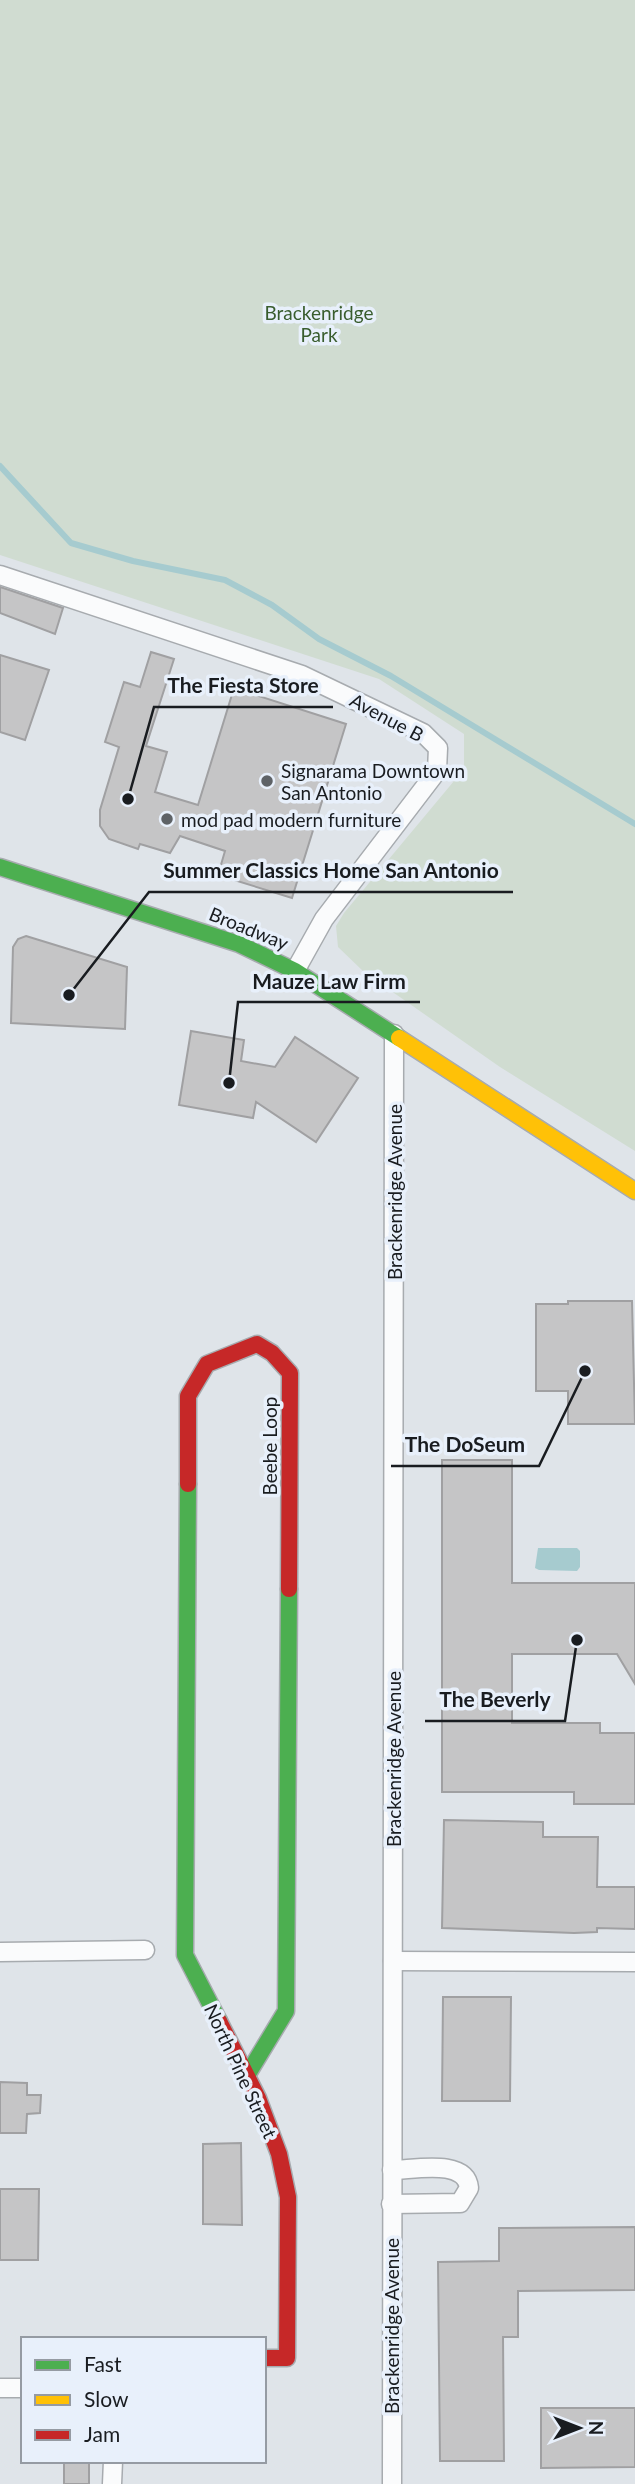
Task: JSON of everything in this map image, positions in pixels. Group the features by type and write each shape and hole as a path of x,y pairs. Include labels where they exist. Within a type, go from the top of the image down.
{"street":[{"name":"Avenue B","path":"0,575 302,675 423,733 438,748 437,771 362,873 324,919 295,971"},
{"name":"Broadway","path":"0,867 239,944 295,971 635,1191"},
{"name":"Brackenridge Avenue","path":"392,2484 394,1034"},
{"name":"Beebe Loop","path":"185,1955 188,1396 207,1364 257,1344 272,1353 290,1373 286,2011 246,2077"},
{"path":"0,1952 145,1950"},
{"name":"North Pine Street","path":"185,1955 272,2133 288,2197 287,2358 266,2358"},
{"path":"393,1961 635,1962"},
{"path":"391,2171 455,2169 466,2176 469,2188 460,2203 391,2204"},
{"path":"0,2388 21,2388"},
{"path":"112,2484 113,2463"}],"green space":[{"name":"Brackenridge Park","path":"0,0 635,0 635,1151 500,1067 364,972 338,947 336,926 344,913 464,769 464,734 379,679 0,555"}],"water":[{"path":"538,1548 577,1548 580,1551 580,1567 577,1571 539,1570 535,1568"}],"building":[{"path":"0,587 63,608 55,634 0,613"},
{"name":"Signarama Downtown San Antonio","path":"151,652 174,659 146,746 167,752 155,792 198,805 234,688 346,724 292,898 218,875 225,851 180,836 170,853 140,844 138,849 109,839 100,826 100,810 119,747 105,742 124,682 140,687"},
{"path":"0,655 49,670 25,740 0,732"},
{"path":"26,936 127,967 125,1029 11,1023 13,947 18,939"},
{"path":"191,1031 244,1040 241,1061 275,1067 295,1037 358,1078 316,1142 256,1102 253,1118 179,1105"},
{"path":"568,1301 632,1301 635,1424 568,1424 568,1391 536,1391 536,1304 568,1304"},
{"path":"442,1460 512,1460 512,1583 635,1583 635,1684 617,1654 512,1654 512,1723 600,1723 600,1733 635,1733 635,1804 574,1804 574,1792 442,1792"},
{"path":"444,1820 543,1822 543,1837 598,1837 597,1887 635,1887 635,1929 597,1928 597,1932 574,1933 442,1928"},
{"path":"443,1997 511,1997 510,2101 442,2101"},
{"path":"0,2082 27,2083 27,2095 41,2095 40,2113 27,2114 26,2133 0,2133"},
{"path":"241,2143 242,2225 203,2224 203,2144"},
{"path":"0,2189 39,2189 38,2260 0,2260"},
{"path":"635,2227 635,2290 518,2291 518,2337 503,2337 504,2461 440,2461 438,2262 499,2261 499,2228"},
{"path":"541,2408 635,2408 635,2467 541,2468"},
{"path":"64,2463 89,2463 89,2484 64,2484"}],"waterway":[{"path":"0,466 71,543 133,561 225,580 272,605 319,639 391,676 635,824"}],"traffic: fast":[{"path":"0,867 239,944 295,971 399,1038"},
{"path":"188,1484 185,1955 219,2021"},
{"path":"246,2077 286,2011 289,1589"}],"traffic: slow":[{"path":"399,1038 635,1191"}],"traffic: jam":[{"path":"188,1484 188,1396 207,1364 257,1344 272,1353 290,1373 289,1589"},
{"path":"219,2021 258,2098 279,2154 288,2197 287,2358 266,2358"}],"place":[{"name":"Signarama Downtown San Antonio","path":"267,781"},
{"name":"The Fiesta Store","path":"128,799"},
{"name":"mod pad modern furniture","path":"167,819"},
{"name":"Summer Classics Home San Antonio","path":"69,995"},
{"name":"Mauze Law Firm","path":"229,1083"},
{"name":"The DoSeum","path":"585,1371"},
{"name":"The Beverly","path":"577,1640"}]}
